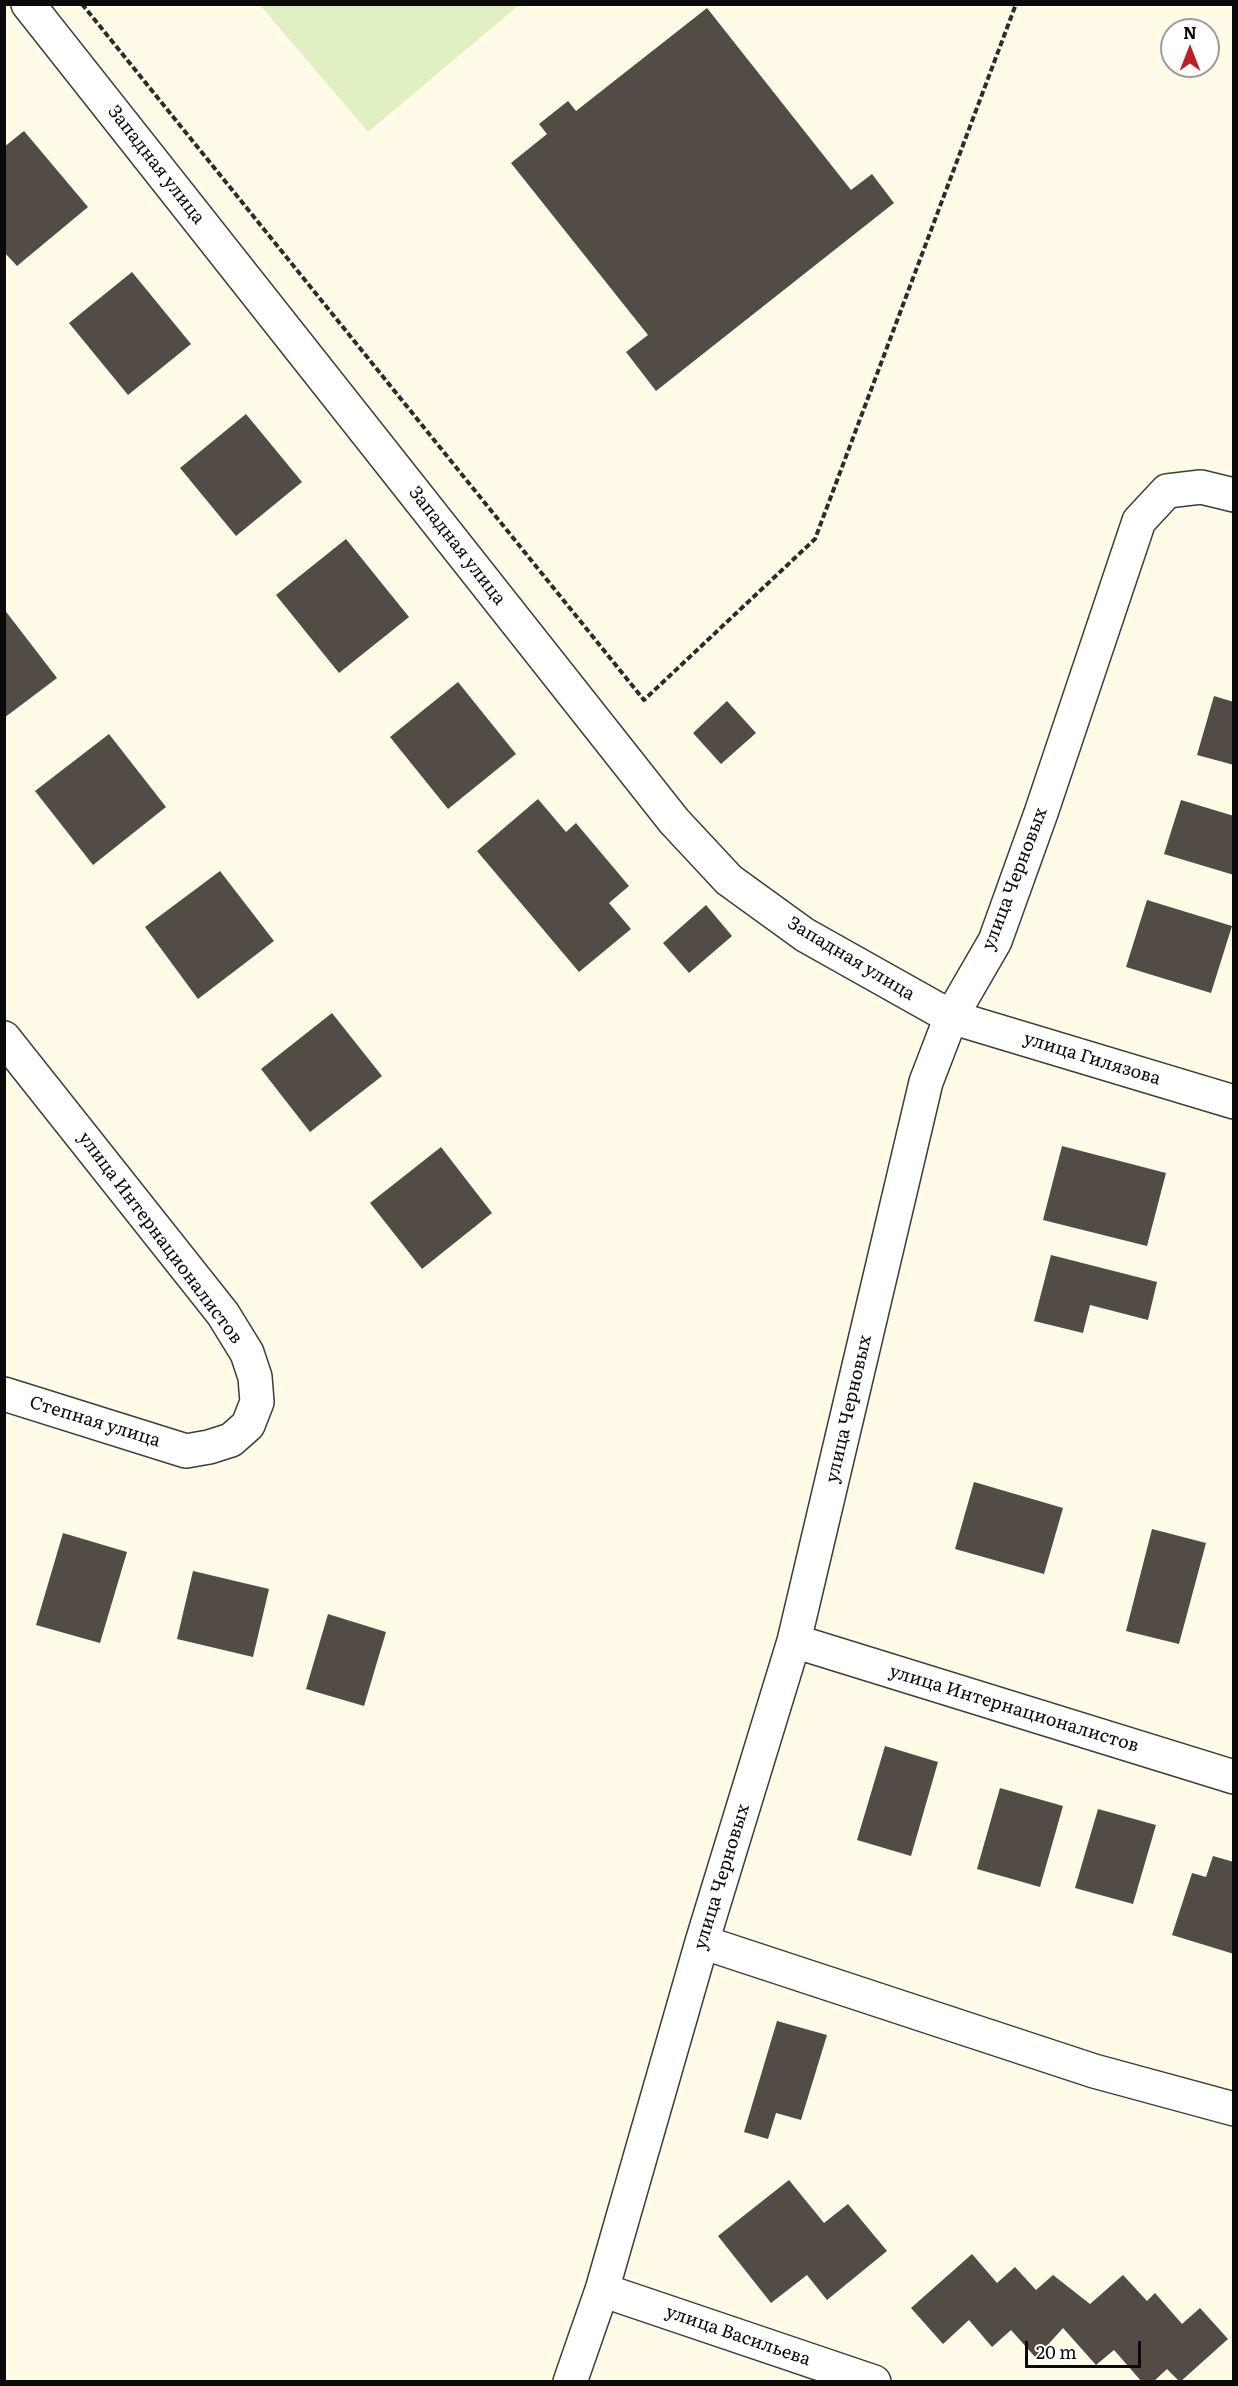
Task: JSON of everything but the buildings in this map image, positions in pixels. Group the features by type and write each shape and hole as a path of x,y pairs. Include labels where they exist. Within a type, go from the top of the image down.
{"street":[{"name":"Западная улица","path":"28,4 674,821 729,880 805,935 951,1017"},
{"name":"улица Черновых","path":"570,2382 602,2290 702,1942 794,1641 926,1082 951,1017 995,941 1041,813 1139,521 1167,491 1201,488 1233,495"},
{"name":"улица Гилязова","path":"951,1017 1233,1102"},
{"name":"улица Интернационалистов","path":"4,1038 222,1314 248,1353 255,1377 257,1402 248,1425 231,1440 209,1447 186,1450"},
{"name":"Степная улица","path":"4,1394 186,1450"},
{"name":"улица Интернационалистов","path":"794,1641 1233,1777"},
{"path":"702,1942 1094,2071 1233,2109"},
{"name":"улица Васильева","path":"602,2290 874,2382"}],"path":[{"path":"82,4 644,700 815,539 1016,4"}],"green space":[{"path":"260,5 519,5 368,132"}]}
